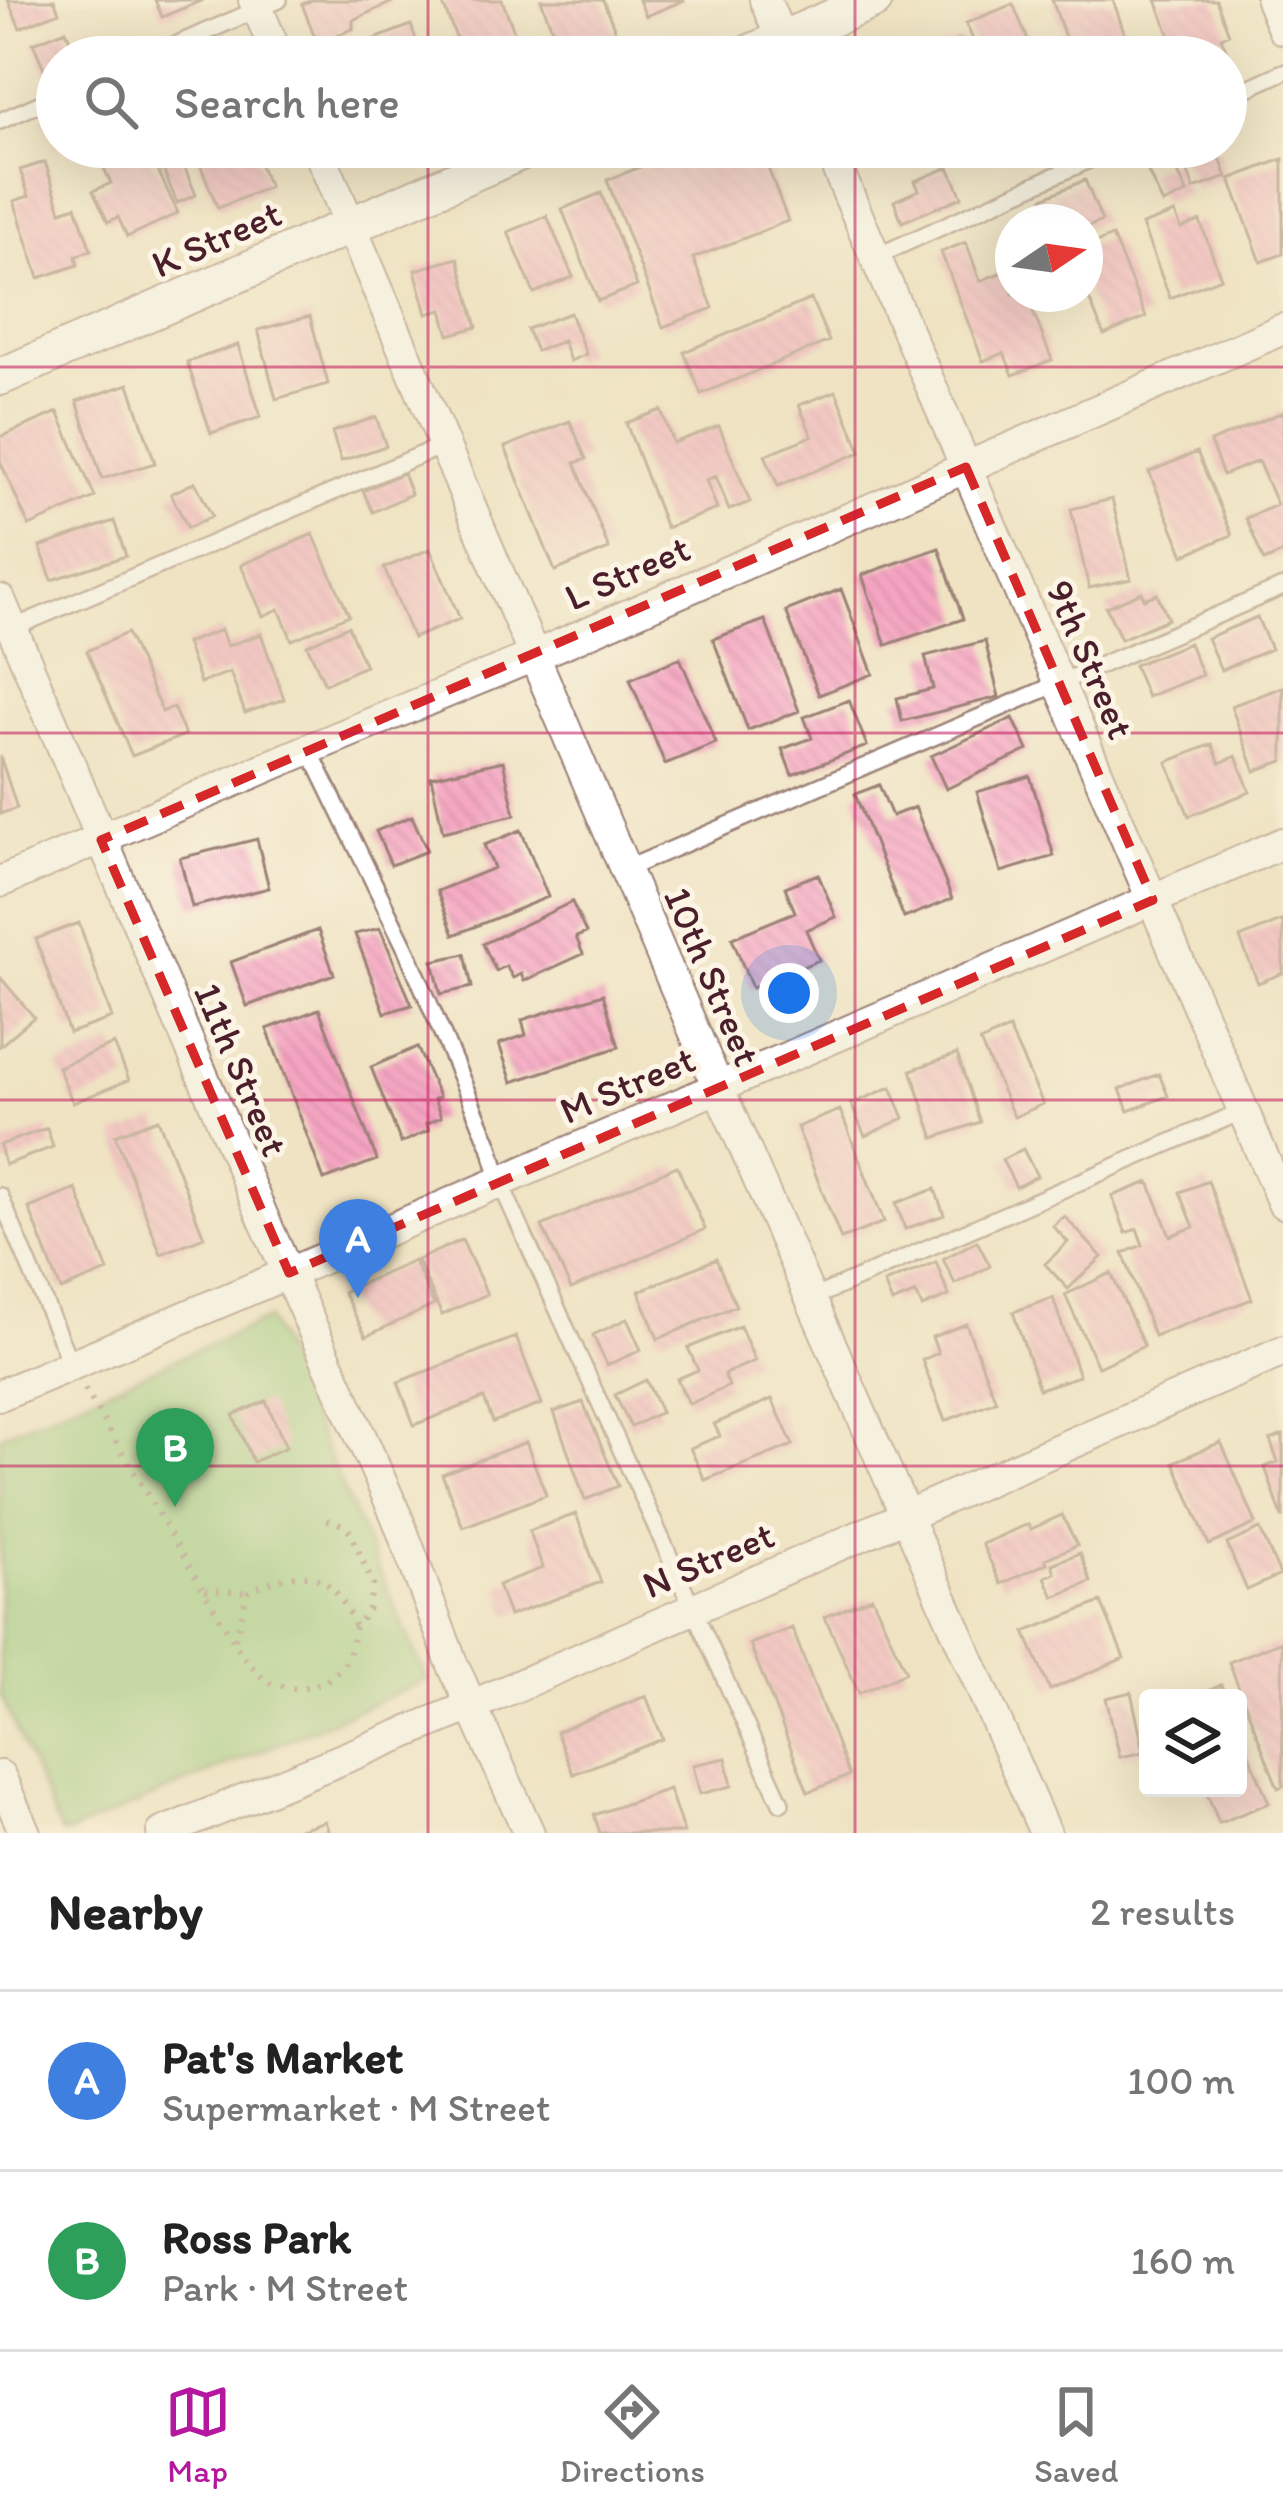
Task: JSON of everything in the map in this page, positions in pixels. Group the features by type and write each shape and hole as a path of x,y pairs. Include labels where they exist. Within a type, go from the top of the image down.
{"street":[{"path":"764,0 780,36"},
{"path":"807,36 874,0"},
{"path":"1270,0 1283,29"},
{"path":"264,3 273,36"},
{"name":"10th Street","path":"325,168 718,1088 1045,1833"},
{"name":"K Street","path":"0,377 484,168"},
{"name":"9th Street","path":"837,168 1283,1203"},
{"name":"L Street","path":"0,882 534,656 1283,328"},
{"name":"11th Street","path":"4,620 396,1515 452,1663 529,1833"},
{"name":"M Street","path":"0,1395 1283,843"},
{"name":"N Street","path":"162,1833 471,1706 1283,1351"},
{"path":"0,1777 26,1833"}],"lane":[{"path":"193,36 264,3"},
{"path":"1247,88 1283,72"},
{"path":"0,121 36,105"},
{"path":"875,257 1072,168"},
{"path":"4,620 444,445"},
{"path":"626,869 1283,587"},
{"path":"309,748 407,951 490,1146 499,1180 781,1803"},
{"path":"810,1299 1243,1111"},
{"path":"0,1196 71,1365"}],"path":[{"path":"71,1365 243,1657 268,1683 297,1690 335,1675 350,1655 355,1628 368,1610 374,1585 351,1533 346,1526 327,1520"},
{"path":"205,1589 248,1592 287,1575 315,1578 338,1591 355,1628"},
{"path":"235,1639 248,1592"}],"highlighted area":[{"path":"966,467 1153,900 289,1273 101,840"}],"green space":[{"path":"268,1319 427,1680 61,1833 0,1693 0,1436"}],"building":[{"path":"8,0 54,0 59,12 20,28"},
{"path":"155,0 203,0 162,17"},
{"path":"397,0 353,20 353,29 335,36 314,36 302,4"},
{"path":"502,0 516,36 456,36 442,2"},
{"path":"541,0 603,0 617,36 555,36"},
{"path":"639,0 685,0 646,16"},
{"path":"1052,0 1113,0 1125,36 1065,36"},
{"path":"1156,0 1216,0 1229,34 1224,36 1170,36"},
{"path":"1013,4 1026,36 971,36 966,23"},
{"path":"411,25 415,36 382,36"},
{"path":"1283,159 1283,254 1261,262 1230,179"},
{"path":"36,165 47,168 61,211 76,206 91,250 76,256 78,265 39,278 14,201 29,196 20,170"},
{"path":"104,168 157,168 178,213 127,237 118,217 108,222 93,191 111,183"},
{"path":"163,168 185,168 196,195 177,203"},
{"path":"201,168 261,168 269,187 218,208"},
{"path":"637,168 768,168 788,221 693,258 713,308 663,327 607,180"},
{"path":"949,168 962,197 902,222 894,201 919,190 915,181"},
{"path":"1176,168 1187,193 1163,204 1148,172"},
{"path":"1186,168 1224,168 1227,177 1194,189"},
{"path":"1085,180 1095,204 1046,204 1043,198"},
{"path":"601,193 637,286 598,301 562,209"},
{"path":"1175,213 1181,228 1200,221 1221,278 1170,298 1142,225"},
{"path":"547,216 573,277 534,293 508,232"},
{"path":"1112,236 1146,317 1104,335 1094,312 1103,312 1103,240"},
{"path":"966,242 980,281 995,275 995,312 1033,312 1052,360 1013,375 1004,353 983,361 941,252"},
{"path":"458,258 477,327 449,335 442,310 427,314 415,270"},
{"path":"811,299 829,341 701,394 684,352"},
{"path":"570,313 586,354 570,361 563,341 536,351 527,329"},
{"path":"310,316 328,384 276,399 258,330"},
{"path":"238,345 261,417 211,433 187,362"},
{"path":"129,384 155,463 102,479 77,401"},
{"path":"836,391 861,452 778,486 765,455 812,436 799,405"},
{"path":"661,410 673,443 719,426 750,502 729,510 716,476 706,480 717,509 666,528 626,423"},
{"path":"58,412 95,497 29,526 0,461 0,437"},
{"path":"1283,412 1283,553 1264,561 1246,518 1277,505 1258,461 1223,475 1210,442"},
{"path":"376,417 386,446 341,461 332,432"},
{"path":"570,421 586,459 575,463 609,549 555,571 505,447"},
{"path":"1197,452 1232,535 1184,555 1149,472"},
{"path":"403,473 411,494 373,512 363,491"},
{"path":"195,482 212,516 188,528 171,494"},
{"path":"1112,499 1131,579 1089,588 1071,509"},
{"path":"114,521 126,556 52,580 40,547"},
{"path":"313,534 349,615 292,640 279,609 263,616 241,565"},
{"path":"939,548 963,619 886,645 862,575"},
{"path":"430,549 460,619 413,638 384,568"},
{"path":"841,589 873,674 819,695 786,611"},
{"path":"1142,592 1144,599 1157,594 1168,619 1121,639 1106,607"},
{"path":"1257,617 1271,649 1221,670 1207,638"},
{"path":"765,620 799,711 748,730 713,639"},
{"path":"348,626 365,666 325,684 307,645"},
{"path":"221,630 227,646 261,634 284,699 245,713 230,672 200,683 186,643"},
{"path":"127,633 162,712 173,707 185,735 132,756 87,651"},
{"path":"985,641 999,697 902,721 897,698 933,689 925,656"},
{"path":"1189,643 1202,675 1147,697 1134,665"},
{"path":"680,658 716,743 665,764 630,679"},
{"path":"1283,687 1283,761 1255,771 1231,706"},
{"path":"849,700 867,746 792,775 782,749 812,738 804,717"},
{"path":"1013,718 1028,750 946,789 931,756"},
{"path":"1212,744 1220,763 1236,756 1250,792 1189,816 1167,762"},
{"path":"0,756 17,808 0,814"},
{"path":"503,761 515,815 443,832 431,777"},
{"path":"1030,776 1054,856 1001,872 977,792"},
{"path":"879,785 892,816 915,807 952,899 904,918 855,794"},
{"path":"412,816 427,851 391,865 376,831"},
{"path":"521,830 548,897 454,935 437,891 494,868 484,845"},
{"path":"257,839 269,888 192,907 180,858"},
{"path":"818,874 836,917 806,930 819,960 752,988 732,938 795,912 785,887"},
{"path":"572,902 586,933 576,937 583,954 524,981 521,974 513,978 506,966 496,971 483,944"},
{"path":"1283,920 1283,973 1258,983 1240,938"},
{"path":"79,923 112,1018 69,1033 36,939"},
{"path":"380,928 412,1005 385,1013 355,934"},
{"path":"318,930 334,974 247,1006 231,962"},
{"path":"465,954 472,987 441,994 433,961"},
{"path":"0,977 34,1017 0,1046"},
{"path":"603,994 619,1047 512,1082 499,1044 526,1035 522,1020"},
{"path":"319,1009 377,1160 324,1180 267,1029"},
{"path":"1009,1029 1043,1104 1014,1117 980,1042"},
{"path":"114,1044 129,1080 73,1103 58,1067"},
{"path":"417,1047 439,1097 434,1099 441,1117 426,1124 429,1130 401,1143 371,1067"},
{"path":"957,1054 980,1122 934,1138 911,1070"},
{"path":"1159,1074 1168,1096 1128,1111 1120,1089"},
{"path":"891,1087 904,1118 865,1136 851,1104"},
{"path":"840,1110 884,1222 841,1239 797,1127"},
{"path":"158,1119 204,1237 161,1254 115,1135"},
{"path":"47,1128 53,1147 5,1165 0,1145"},
{"path":"1023,1149 1037,1176 1016,1187 1002,1160"},
{"path":"677,1166 705,1229 571,1289 542,1226"},
{"path":"1208,1181 1252,1299 1154,1336 1123,1253 1143,1245 1137,1229 1126,1233 1112,1196 1149,1182 1170,1236 1194,1227 1180,1192"},
{"path":"76,1189 108,1271 61,1290 29,1208"},
{"path":"935,1189 944,1215 905,1229 896,1203"},
{"path":"1064,1216 1102,1257 1068,1289 1045,1264 1068,1242 1053,1226"},
{"path":"462,1240 487,1294 442,1315 417,1260"},
{"path":"977,1241 990,1266 955,1284 943,1259"},
{"path":"716,1259 736,1306 658,1339 639,1291"},
{"path":"414,1261 434,1305 366,1336 343,1292"},
{"path":"936,1262 949,1296 922,1307 916,1293 892,1303 884,1283"},
{"path":"1111,1273 1144,1346 1098,1367 1065,1295"},
{"path":"1053,1298 1079,1376 1039,1389 1013,1312"},
{"path":"627,1319 641,1350 607,1365 593,1335"},
{"path":"966,1324 996,1401 945,1421 922,1360 938,1353 932,1337"},
{"path":"740,1326 755,1361 724,1374 729,1386 689,1404 677,1379 698,1370 688,1348"},
{"path":"516,1337 542,1404 493,1422 484,1398 414,1425 398,1382"},
{"path":"646,1380 661,1412 631,1427 615,1395"},
{"path":"772,1399 793,1445 705,1480 690,1448 720,1436 714,1424"},
{"path":"266,1401 286,1447 253,1462 233,1415"},
{"path":"583,1402 618,1486 585,1500 554,1412"},
{"path":"1283,1435 1282,1517 1265,1467 1278,1462 1270,1440"},
{"path":"526,1442 546,1495 463,1527 442,1474"},
{"path":"1221,1442 1256,1523 1209,1545 1174,1462"},
{"path":"576,1514 601,1582 509,1616 498,1585 543,1568 529,1531"},
{"path":"1062,1515 1077,1545 1001,1584 982,1544"},
{"path":"1260,1529 1280,1575 1247,1590 1227,1544"},
{"path":"1080,1553 1091,1582 1054,1597 1045,1577 1055,1573 1052,1564"},
{"path":"872,1597 906,1672 859,1693 825,1617"},
{"path":"1101,1602 1124,1658 1050,1690 1025,1632"},
{"path":"792,1628 849,1776 808,1792 750,1644"},
{"path":"1282,1641 1283,1786 1278,1788 1247,1708 1247,1689 1240,1689 1229,1662"},
{"path":"1131,1692 1139,1753 1120,1757 1106,1698"},
{"path":"646,1696 663,1739 573,1774 556,1732"},
{"path":"1247,1749 1269,1803 1219,1823 1209,1797 1247,1797"},
{"path":"726,1758 732,1786 700,1794 693,1765"},
{"path":"669,1789 684,1833 600,1833 594,1815"},
{"path":"325,1821 329,1833 290,1832"}],"place":[{"name":"Pat's Market","path":"358,1298"},
{"name":"Ross Park","path":"175,1507"}]}
